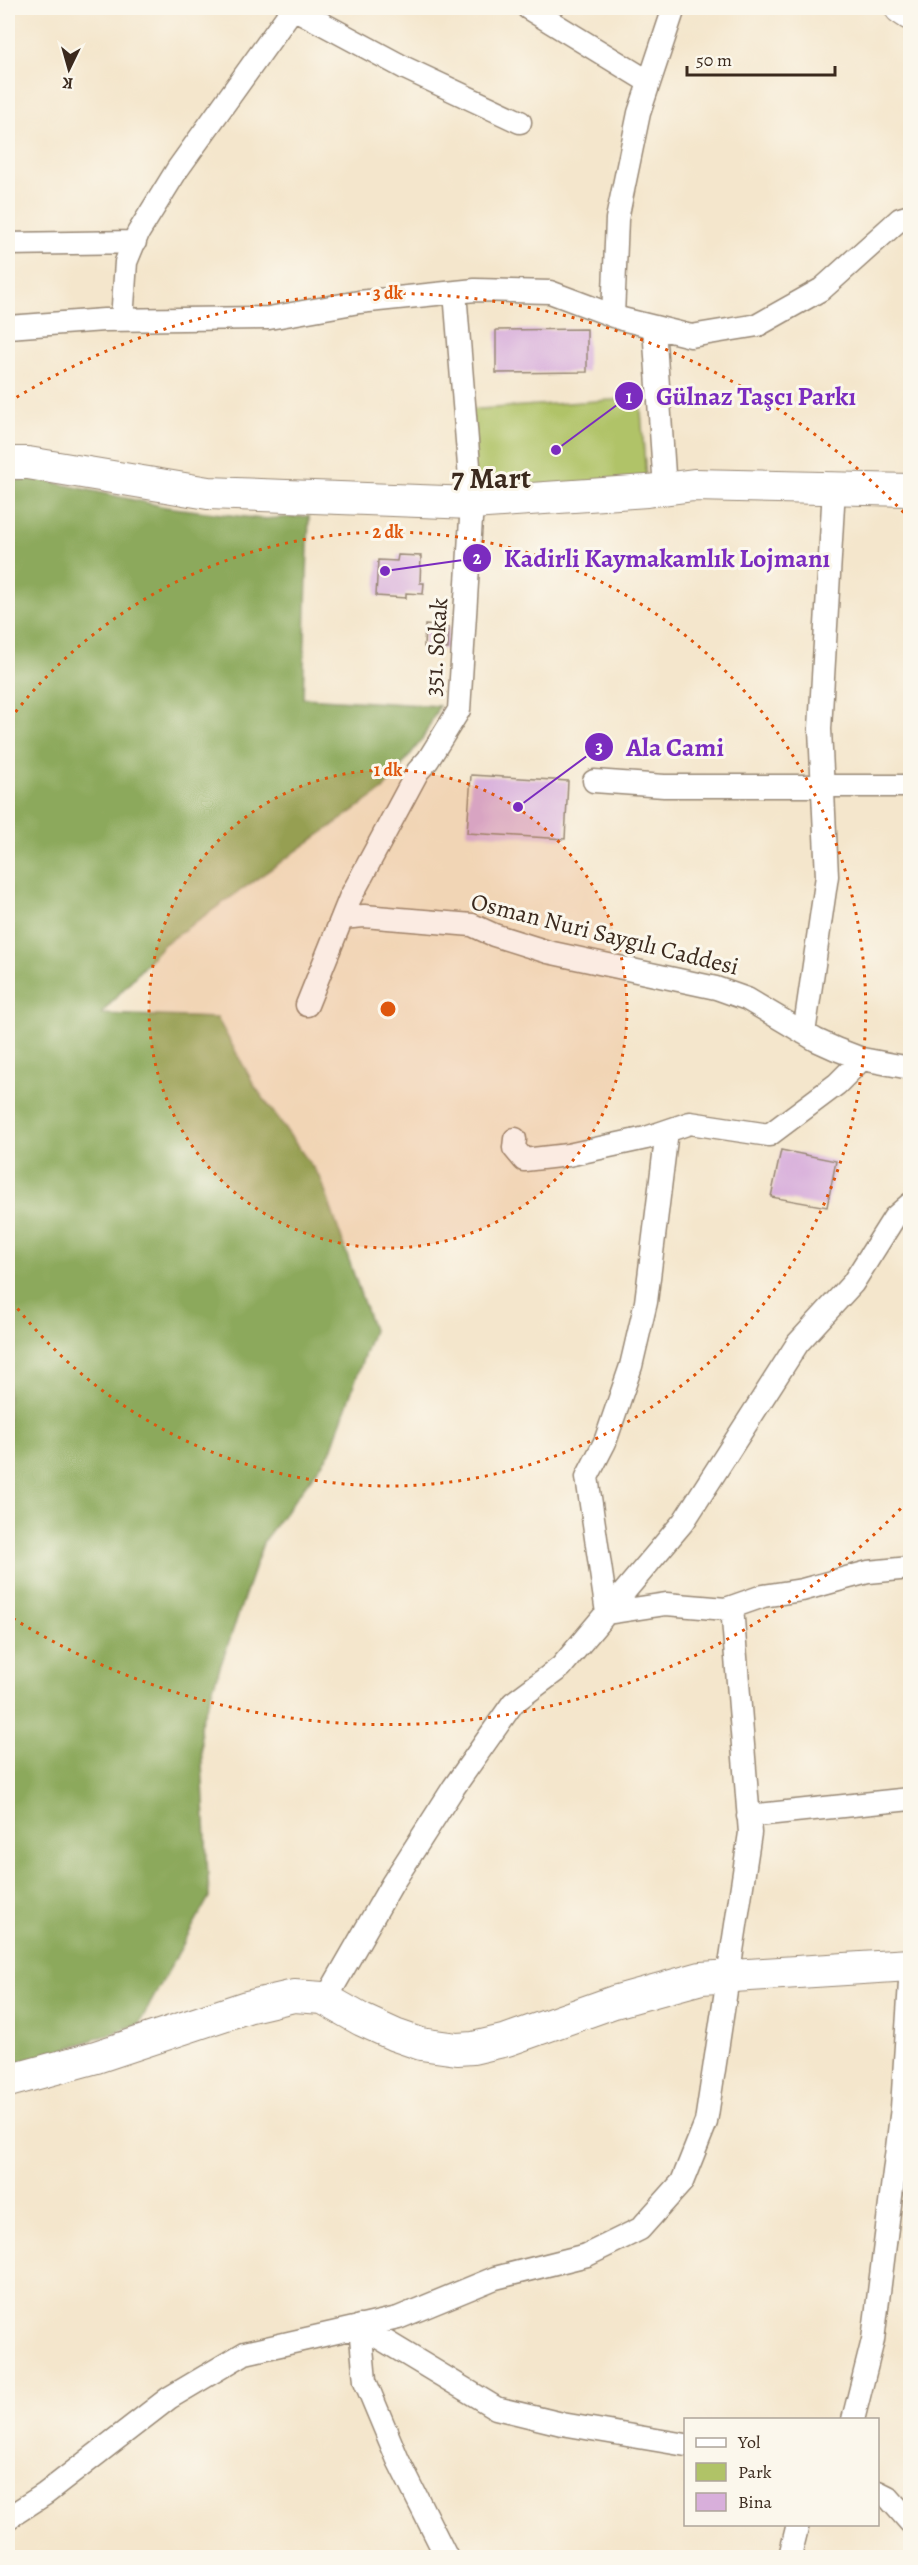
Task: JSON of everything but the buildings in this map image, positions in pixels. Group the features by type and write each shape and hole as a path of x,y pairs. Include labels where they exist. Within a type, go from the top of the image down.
{"street":[{"path":"122,320 126,262 135,242 177,170 293,8 405,68 520,122"},
{"path":"528,8 650,82"},
{"path":"613,316 617,219 639,113 674,8"},
{"path":"902,8 910,14"},
{"path":"8,327 122,320 269,318 359,302 476,290 550,292 613,316 692,336 758,325 822,289 900,219 910,216"},
{"path":"8,244 135,242"},
{"name":"351. Sokak","path":"307,1005 350,898 418,771 428,760 459,710 472,503 455,292"},
{"path":"654,327 665,489"},
{"path":"8,464 28,463 208,492 472,503 665,489 694,484 910,490"},
{"path":"804,1033 827,876 820,729 834,488"},
{"path":"594,782 664,786 910,786"},
{"name":"Osman Nuri Saygılı Caddesi","path":"342,918 364,916 472,925 494,935 548,952 716,988 747,999 816,1040 862,1059 910,1068"},
{"path":"515,1139 514,1148 525,1160 568,1155 646,1138 690,1123 770,1135 837,1084 862,1059"},
{"path":"607,1613 587,1477 609,1431 631,1366 646,1302 667,1131"},
{"path":"326,1999 404,1865 454,1787 513,1704 561,1667 684,1521 798,1343 853,1283 894,1218 910,1204"},
{"path":"607,1613 666,1604 695,1608 732,1607 763,1596 801,1590 868,1572 910,1568"},
{"path":"8,2518 45,2494 168,2398 245,2353 398,2318 495,2278 588,2255 640,2229 682,2182 706,2122 750,1833 732,1607"},
{"path":"748,1816 910,1799"},
{"path":"8,2081 96,2057 271,2001 308,1995 326,1999 362,2020 395,2035 422,2044 457,2049 482,2047 507,2040 614,2002 668,1986 729,1975 910,1965"},
{"path":"854,2418 873,2340 902,2108 910,1982"},
{"path":"360,2326 496,2408 562,2424 684,2445"},
{"path":"360,2326 365,2380 398,2460 447,2558"},
{"path":"879,2492 888,2497 910,2522"},
{"path":"793,2558 791,2552 798,2526"}],"green space":[{"path":"640,398 647,491 472,503 466,410"},
{"path":"38,479 166,507 262,519 309,516 303,698 439,706 423,738 383,790 163,945 101,1014 217,1018 256,1088 321,1179 373,1330 330,1453 264,1540 200,1725 209,1897 139,2024 8,2069 8,481"}],"place":[{"name":"Gülnaz Taşcı Parkı","path":"556,450"},
{"name":"Kadirli Kaymakamlık Lojmanı","path":"385,571"},
{"name":"Ala Cami","path":"518,807"}],"district":[{"name":"7 Mart","path":"491,478"}]}
